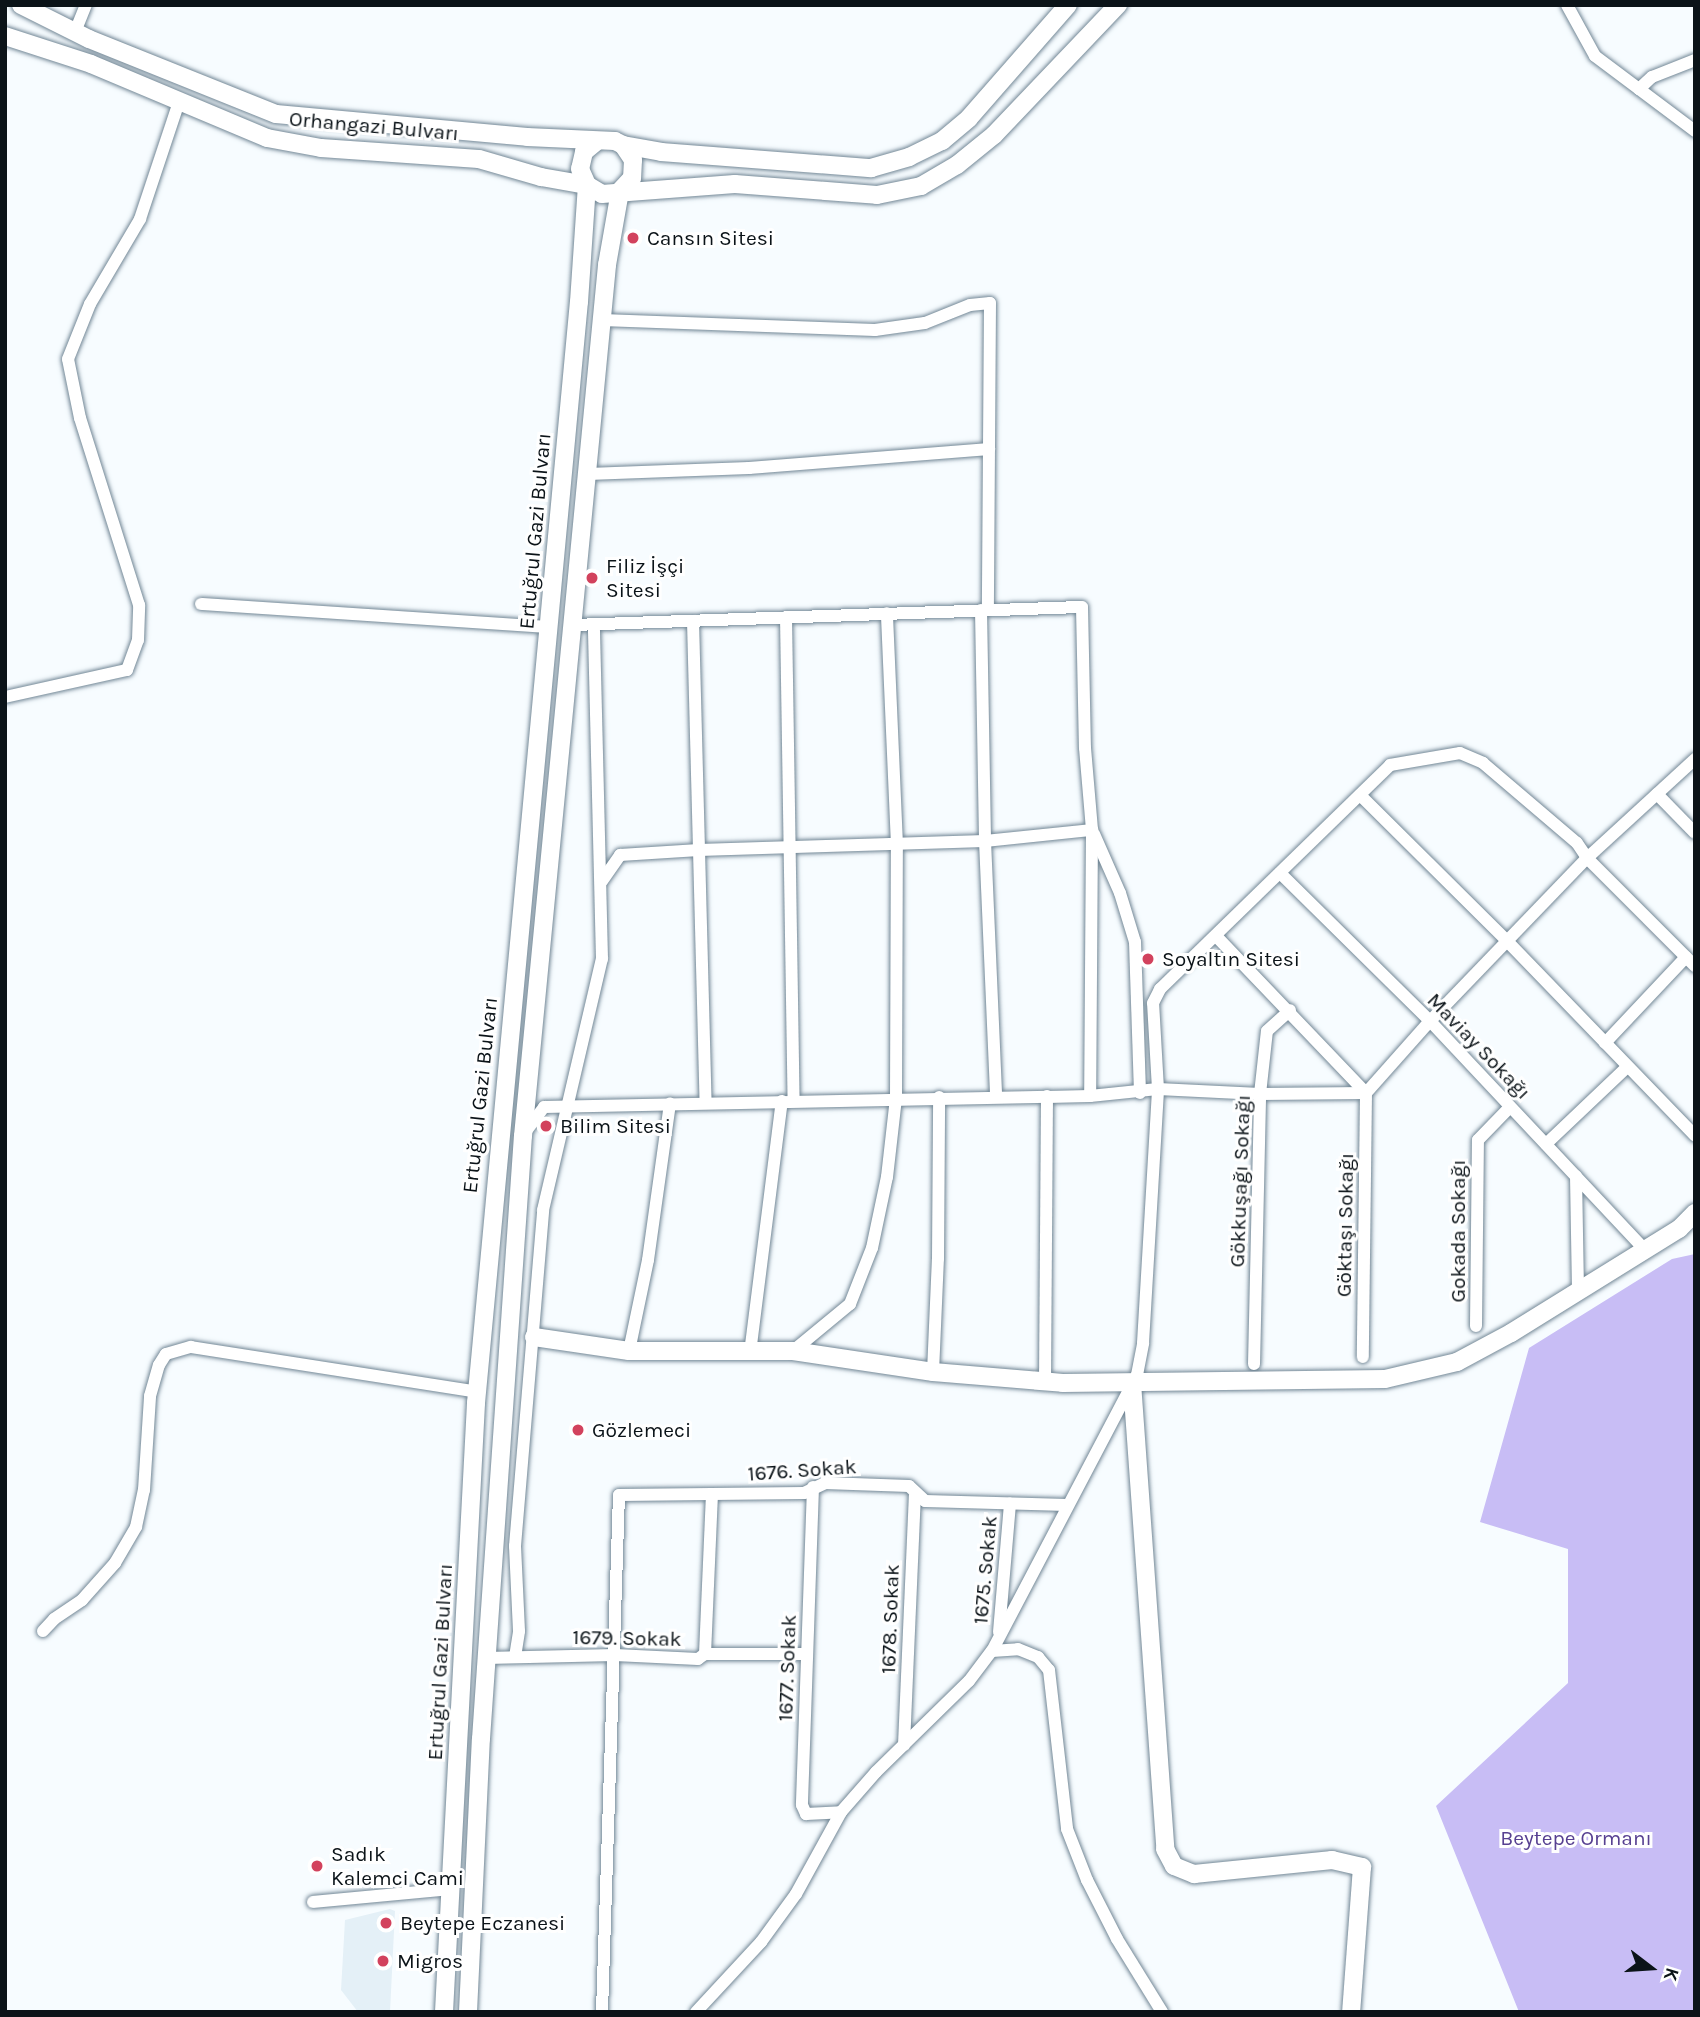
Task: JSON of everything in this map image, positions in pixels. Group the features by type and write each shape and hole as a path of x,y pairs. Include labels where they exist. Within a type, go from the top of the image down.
{"main road":[{"name":"Orhangazi Bulvarı","path":"21,5 75,32 276,114 615,141 661,152 871,168 909,157 942,141 969,118 1016,69 1068,5"},
{"name":"Orhangazi Bulvarı","path":"5,36 91,64 267,138 321,148 479,159 541,177 587,185 602,194 734,184 877,195 921,186 957,165 994,135 1118,5"},
{"path":"587,185 582,178 580,160 597,141"},
{"path":"468,2012 486,1658 527,1082 613,218 620,191 627,185 634,169 633,160 623,145"},
{"name":"Ertuğrul Gazi Bulvarı","path":"444,2012 477,1392 549,627 587,185"},
{"path":"534,1337 629,1351 793,1351 933,1371 1045,1382 1132,1383 1401,1377 1457,1362 1645,1250 1679,1228 1695,1213"},
{"path":"1132,1383 1165,1849 1174,1866 1194,1874 1332,1860 1362,1867 1351,2012"}],"street":[{"path":"75,32 86,5"},
{"path":"1567,5 1595,56 1695,131"},
{"path":"1639,89 1652,77 1695,60"},
{"path":"5,697 127,670 138,639 139,605 80,418 68,359 90,304 140,219 179,102"},
{"path":"602,320 875,330 925,323 970,305 990,303 984,610 985,841 996,1096"},
{"path":"588,474 749,468 989,449"},
{"path":"201,604 549,627"},
{"path":"573,625 1082,607 1085,748 1092,830 1090,1096"},
{"path":"793,1351 850,1304 872,1248 887,1177 896,1098 897,845 887,613"},
{"path":"750,1353 788,1101 786,617"},
{"path":"694,621 706,1103"},
{"path":"515,1657 519,1631 515,1546 534,1337 536,1265 543,1210 569,1109 602,959 594,626"},
{"path":"696,2012 768,1933 796,1894 841,1812 969,1681 992,1651 1132,1383 1143,1343 1158,1089 1153,1003 1160,989 1390,765 1460,753 1483,762 1577,843 1587,858 1690,961 1605,1043"},
{"path":"544,1107 569,1109 896,1098 1090,1096 1140,1093 1158,1089 1261,1094 1366,1093 1430,1021 1587,858 1695,759"},
{"path":"1657,794 1695,833"},
{"path":"1360,795 1507,941 1695,1136"},
{"path":"602,881 620,855 985,841 1092,830"},
{"path":"1092,830 1120,893 1135,942 1140,1093"},
{"name":"Maviay Sokağı","path":"1280,873 1430,1021 1645,1250"},
{"path":"1216,936 1290,1010 1366,1093"},
{"name":"Gökkuşağı Sokağı","path":"1254,1364 1261,1094 1266,1031 1290,1010"},
{"path":"1546,1144 1627,1067"},
{"path":"527,1082 544,1107"},
{"name":"Göktaşı Sokağı","path":"1363,1357 1366,1093"},
{"path":"1045,1382 1047,1096"},
{"path":"933,1371 938,1259 939,1097"},
{"path":"629,1351 648,1260 670,1104"},
{"path":"523,1136 544,1107"},
{"name":"Gokada Sokağı","path":"1476,1326 1478,1140 1510,1107"},
{"path":"1576,1176 1578,1291"},
{"path":"43,1631 54,1619 82,1600 115,1563 136,1527 144,1490 150,1396 159,1365 166,1354 191,1347 477,1392"},
{"name":"1676. Sokak","path":"615,1655 619,1495 804,1493 825,1483 909,1486 915,1495 925,1501 1067,1505"},
{"name":"1677. Sokak","path":"813,1487 802,1805 806,1814 841,1812"},
{"path":"705,1654 712,1494"},
{"name":"1678. Sokak","path":"904,1745 915,1495"},
{"name":"1675. Sokak","path":"998,1639 1010,1503"},
{"path":"992,1651 1018,1649 1038,1657 1049,1670 1067,1829 1087,1880 1117,1939 1162,2012"},
{"name":"1679. Sokak","path":"486,1658 615,1655 698,1659 705,1654 806,1654"},
{"path":"602,2012 615,1655"},
{"path":"313,1902 450,1889"}],"shaded area":[{"path":"390,1909 395,1911 390,2012 358,2012 341,1990 345,1920"}],"green space":[{"name":"Beytepe Ormanı","path":"1695,1254 1695,2012 1519,2012 1436,1806 1568,1683 1568,1549 1480,1522 1529,1348 1672,1259"}],"place":[{"name":"Cansın Sitesi","path":"633,238"},
{"name":"Filiz İşçi Sitesi","path":"592,578"},
{"name":"Soyaltın Sitesi","path":"1148,959"},
{"name":"Bilim Sitesi","path":"546,1126"},
{"name":"Gözlemeci","path":"578,1430"},
{"name":"Sadık Kalemci Cami","path":"317,1866"},
{"name":"Beytepe Eczanesi","path":"386,1923"},
{"name":"Migros","path":"383,1961"}]}
